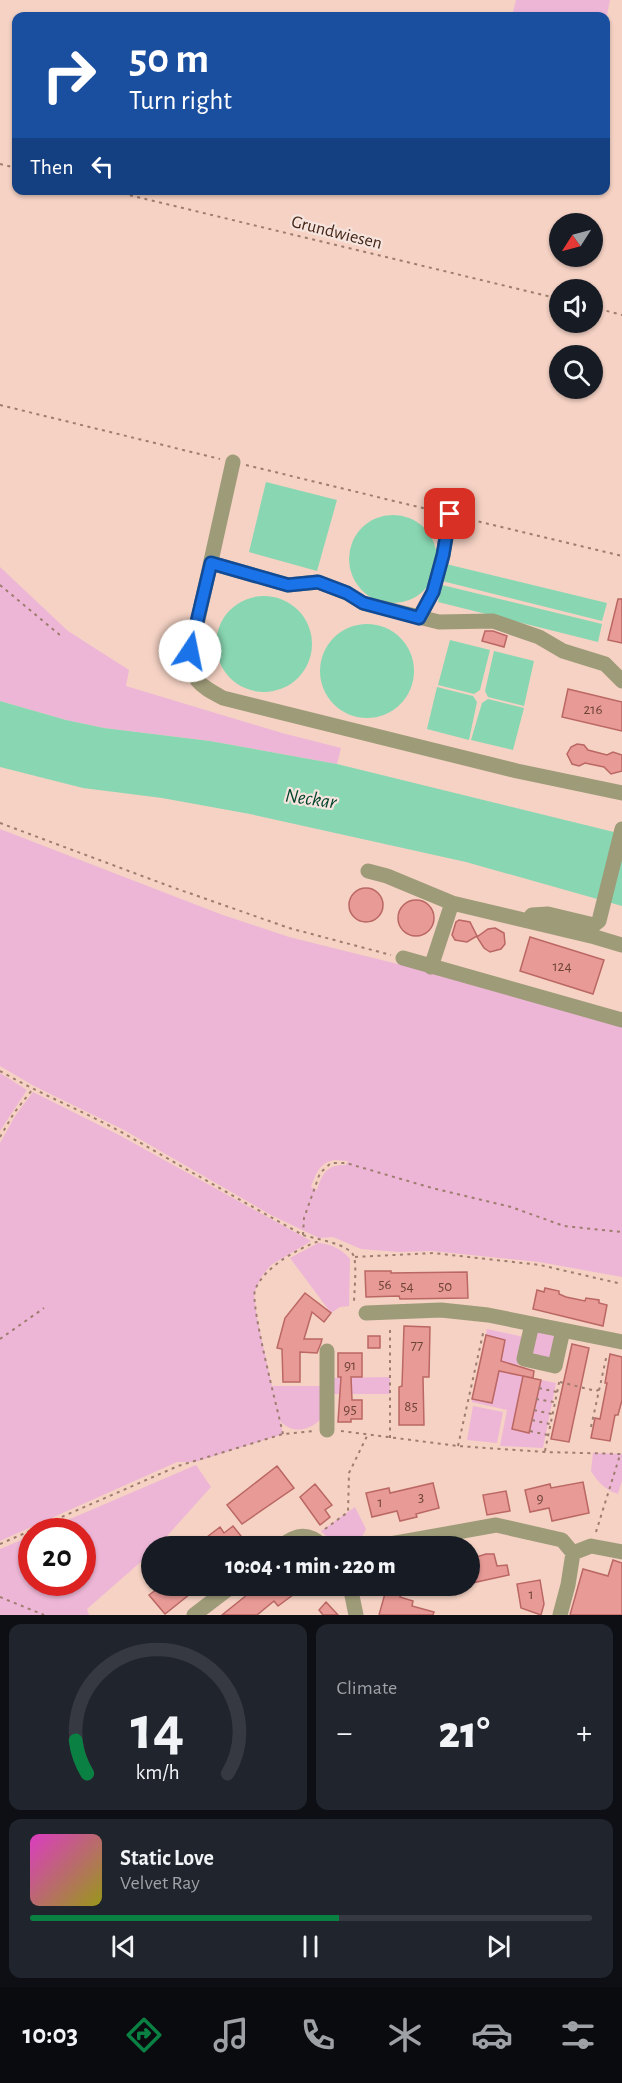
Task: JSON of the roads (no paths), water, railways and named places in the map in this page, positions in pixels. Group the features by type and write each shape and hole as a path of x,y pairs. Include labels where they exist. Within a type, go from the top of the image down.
{"street":[{"path":"233,462 190,651 190,669 203,687 223,698 533,775 622,793"},
{"path":"419,618 433,592 443,555 450,514"},
{"path":"211,563 288,585 318,582 347,593 363,603 419,618 439,622 493,621 539,637 563,651 605,664 622,681"},
{"path":"533,775 533,780 537,785 622,804"},
{"path":"527,921 532,915 548,914 594,924 599,921 622,829"},
{"path":"368,871 387,876 452,903 622,945"},
{"path":"431,967 452,903"},
{"path":"403,958 622,1020"},
{"path":"360,1311 447,1310 488,1315 616,1341"},
{"path":"532,1324 524,1359 534,1362 555,1366 563,1330"},
{"path":"327,1351 327,1430"},
{"path":"435,1536 496,1525 562,1540 573,1553 560,1615"},
{"path":"573,1553 591,1546 622,1552"},
{"path":"194,1615 219,1596"},
{"path":"352,1596 356,1615"}],"water":[{"path":"266,482 337,500 317,571 249,552"},
{"path":"393,515 410,518 424,528 434,542 437,559 434,576 424,590 410,600 393,603 376,600 362,590 352,576 349,559 352,542 362,528 376,518"},
{"path":"446,564 607,603 602,621 442,581"},
{"path":"442,585 602,624 598,642 438,602"},
{"path":"264,596 282,600 298,610 308,626 312,644 308,662 298,678 282,688 264,692 246,688 230,678 220,662 216,644 220,626 230,610 246,600"},
{"path":"367,624 385,628 400,638 410,653 414,671 410,689 400,704 385,714 367,718 349,714 334,704 324,689 320,671 324,653 334,638 349,628"},
{"path":"450,640 490,650 480,690 474,694 438,685"},
{"path":"494,651 534,661 524,706 488,697 485,691"},
{"path":"437,687 473,696 477,702 469,740 427,729"},
{"path":"488,699 524,708 513,750 471,740 482,703"},
{"name":"Neckar","path":"0,701 66,720 104,728 210,741 337,764 622,834 622,906 466,862 250,814 162,798 83,788 0,767"}]}
